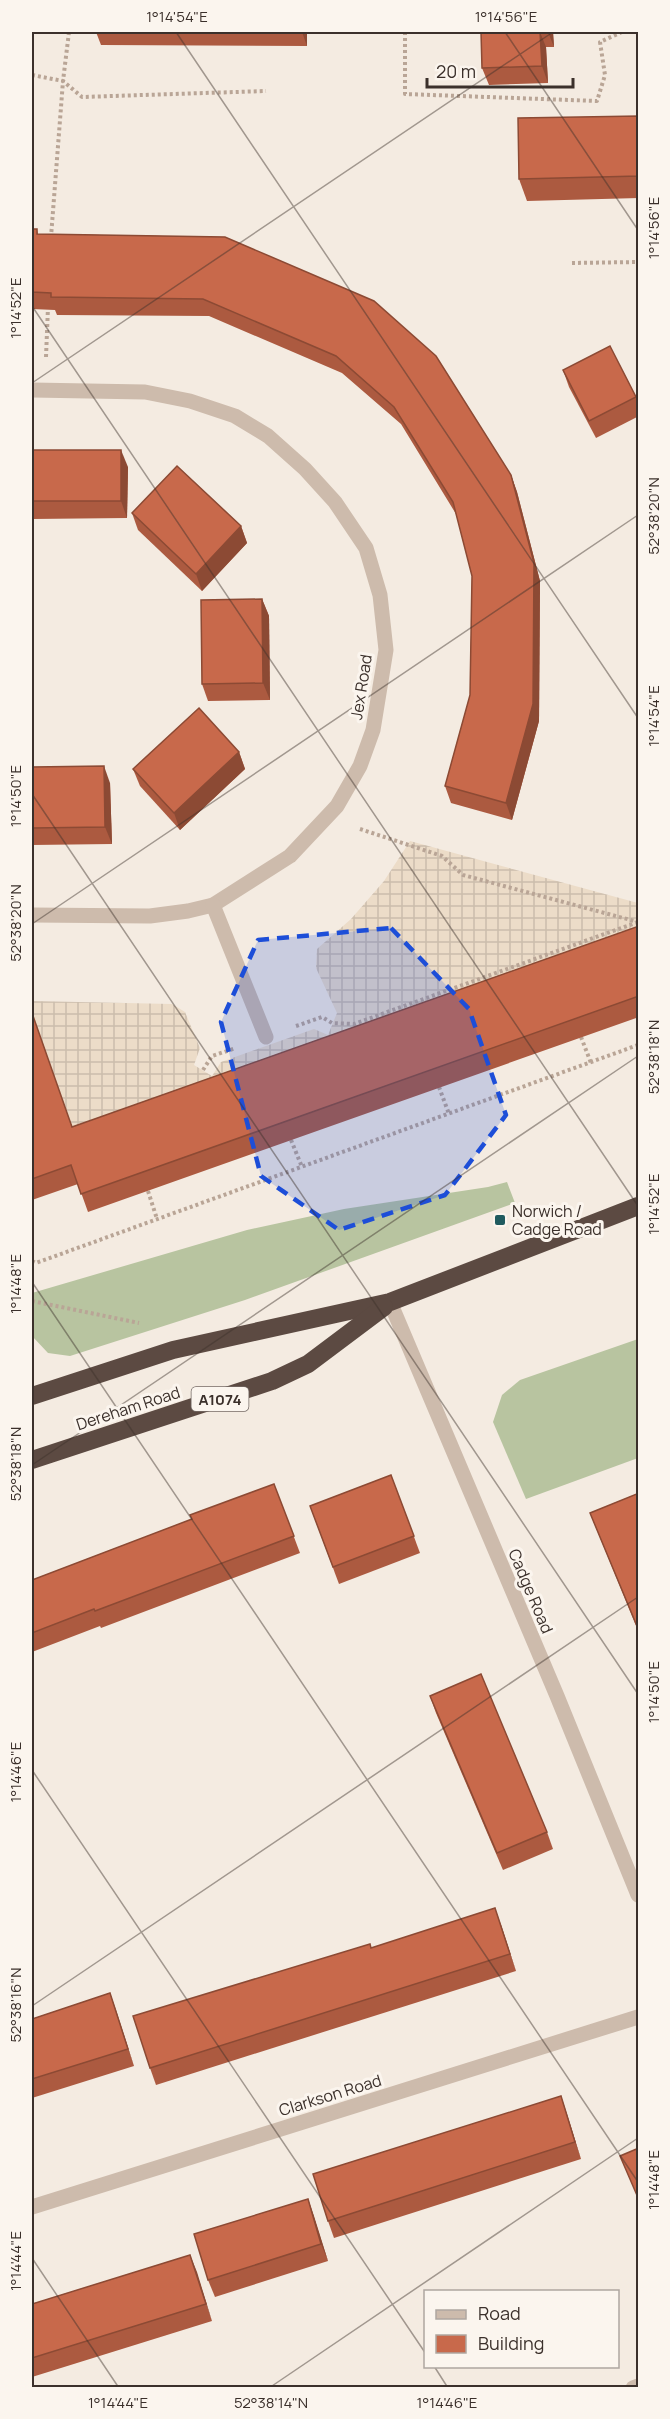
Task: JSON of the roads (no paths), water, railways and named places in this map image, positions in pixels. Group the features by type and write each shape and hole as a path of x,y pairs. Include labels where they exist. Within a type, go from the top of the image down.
{"highway":[{"name":"Dereham Road","path":"32,1396 173,1350 390,1302 639,1206"},
{"name":"Dereham Road","path":"32,1460 272,1382 308,1364 390,1302"}],"street":[{"name":"Jex Road","path":"32,915 150,916 213,905 290,856 337,806 360,766 373,730 386,650 380,595 366,548 335,502 305,469 268,436 235,416 190,401 145,392 38,390"},
{"path":"213,905 267,1037"},
{"name":"Cadge Road","path":"390,1302 639,1895"},
{"name":"Clarkson Road","path":"32,2207 639,2017"},
{"path":"633,2388 639,2385"}],"place":[{"name":"Norwich / Cadge Road","path":"500,1220"}]}
